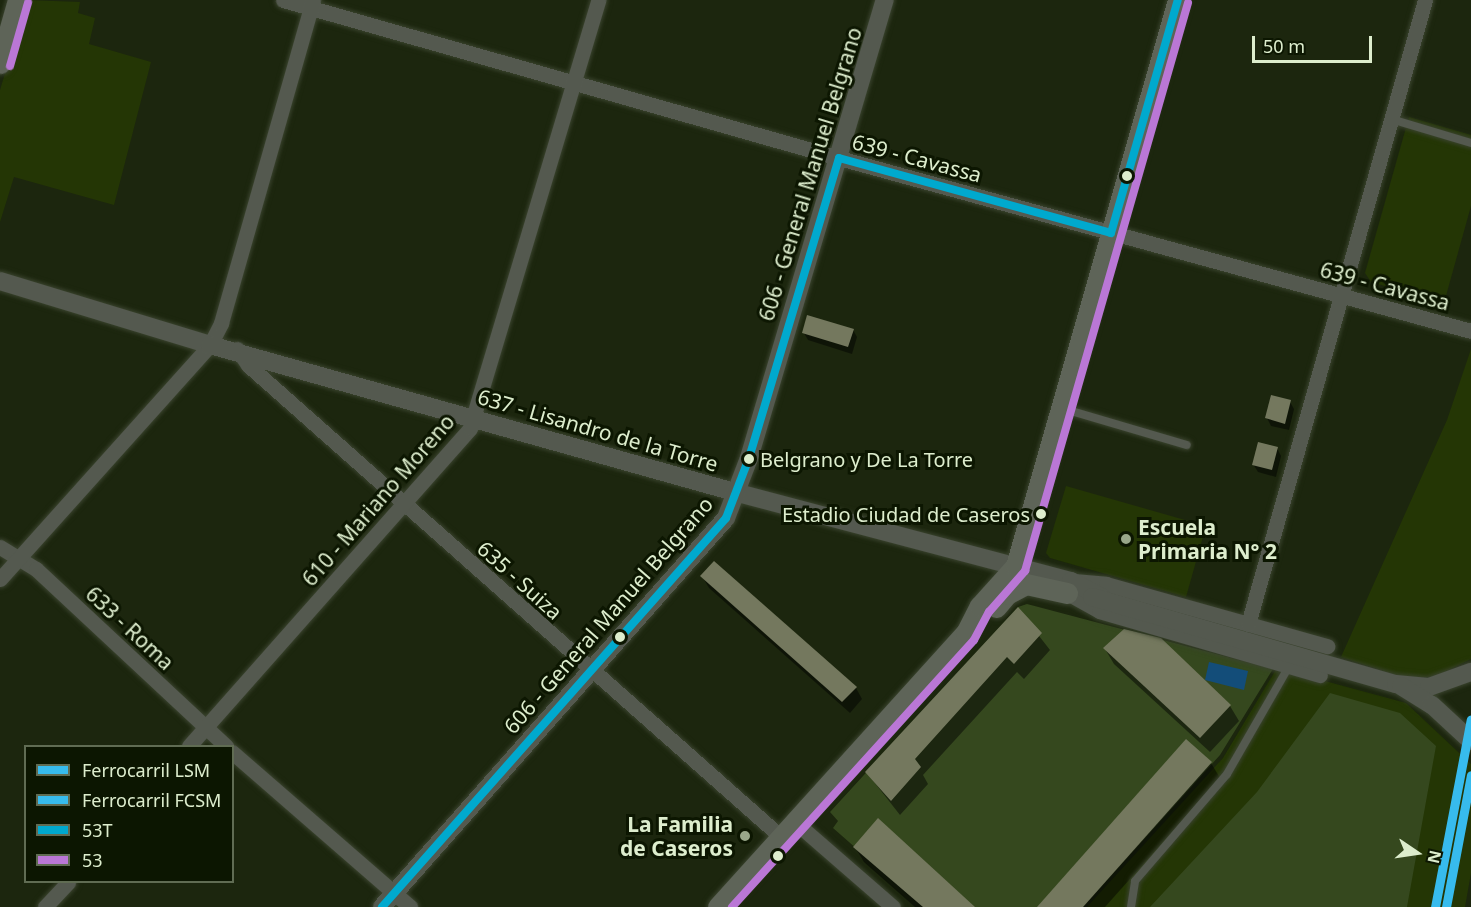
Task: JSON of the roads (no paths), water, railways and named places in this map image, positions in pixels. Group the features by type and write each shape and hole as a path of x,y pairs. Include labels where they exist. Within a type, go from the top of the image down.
{"main road":[{"path":"0,63 18,0"},
{"path":"966,633 980,606 1016,566 1178,0"},
{"path":"718,907 966,633 1020,586 1034,584 1069,587"}],"street":[{"name":"639 - Cavassa","path":"283,0 312,4 839,158 1471,331"},
{"name":"610 - Mariano Moreno","path":"191,745 403,504 475,418 598,0"},
{"name":"606 - General Manuel Belgrano","path":"388,900 726,518 738,493 885,0"},
{"path":"1248,624 1425,0"},
{"path":"0,579 210,345 220,323 312,4"},
{"name":"637 - Lisandro de la Torre","path":"0,281 210,345 237,349 738,493 1016,566 1069,587 1099,611 1320,675"},
{"name":"635 - Suiza","path":"237,349 248,365 591,672 787,829 893,907"},
{"name":"633 - Roma","path":"0,547 36,569 224,745"},
{"name":"637 - Lisandro de la Torre","path":"1069,587 1106,584 1327,646"},
{"path":"1069,587 1396,684 1429,687 1471,672"},
{"path":"1396,684 1432,705 1471,741"},
{"path":"234,754 388,900 410,907"},
{"path":"45,907 67,883"}],"lane":[{"path":"1391,118 1471,143"},
{"path":"1061,408 1186,445"},
{"path":"1131,907 1135,880 1227,774 1289,666"}],"water":[{"path":"1209,662 1248,671 1244,690 1205,680"}],"rail line":[{"name":"LSM","path":"1435,907 1471,719"},
{"name":"FCSM","path":"1446,907 1471,775"}],"place":[{"name":"Belgrano y De La Torre","path":"749,459"},
{"name":"Estadio Ciudad de Caseros","path":"1041,514"},
{"name":"Escuela Primaria N° 2","path":"1126,539"},
{"name":"La Familia de Caseros","path":"745,836"}]}
